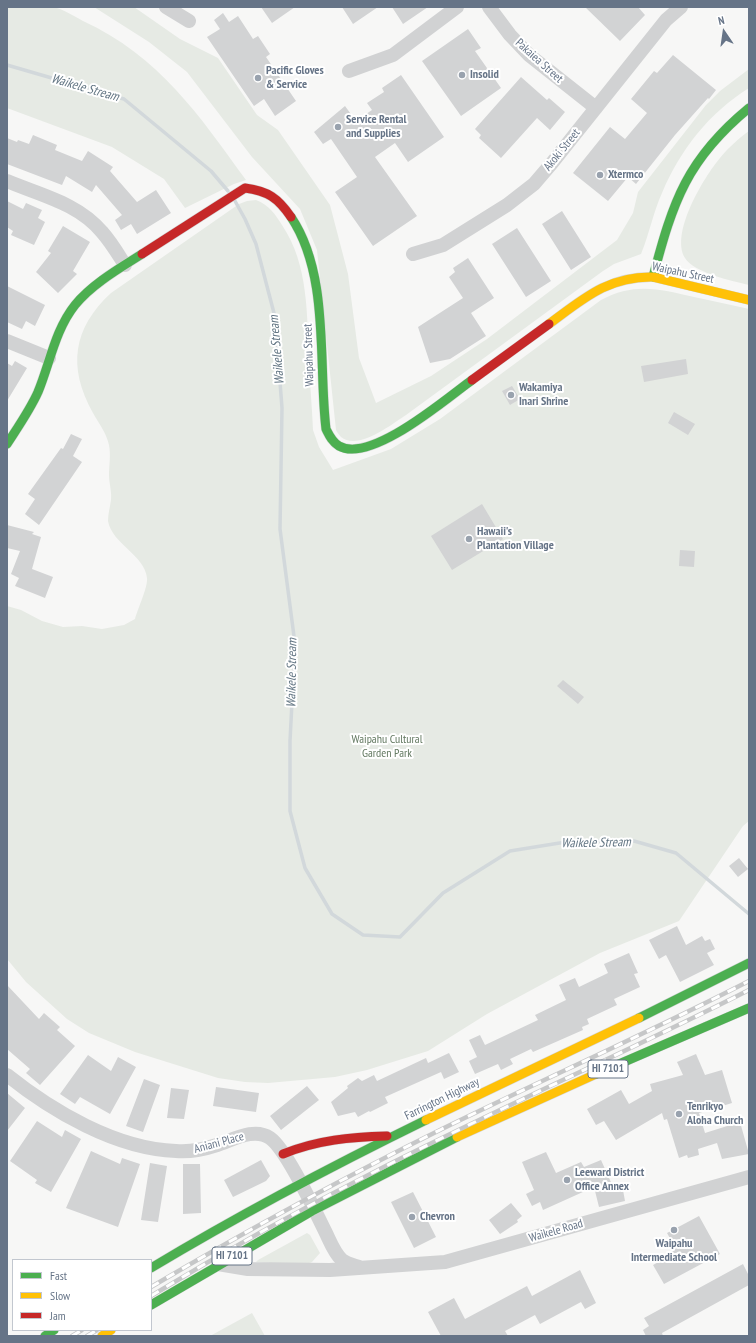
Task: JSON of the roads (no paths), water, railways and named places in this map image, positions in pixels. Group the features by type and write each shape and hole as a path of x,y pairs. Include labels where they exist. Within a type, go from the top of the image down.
{"main road":[{"path":"653,277 671,211 686,178 699,156 716,136 749,108"},
{"name":"Waipahu Street","path":"7,444 28,412 38,390 61,328 75,305 98,284 125,265 245,188 254,188 272,194 286,209 302,239 312,271 318,299 320,365 326,429 330,439 336,445 344,448 354,450 365,448 395,436 587,296 608,284 639,276 653,277 749,300"},
{"name":"Farrington Highway","path":"152,1267 300,1183 395,1135 663,1007 748,964"},
{"name":"HI 7101","path":"152,1304 218,1264 315,1209 413,1158 540,1099 749,1008"},
{"path":"283,1154 308,1144 341,1138 395,1135"}],"street":[{"path":"166,7 189,21"},
{"path":"349,71 393,55 457,7"},
{"name":"Pakaiea Street","path":"489,7 510,35 529,55 596,108"},
{"name":"Akoki Street","path":"413,254 443,245 507,205 521,194 552,163 666,20 681,7"},
{"path":"7,181 58,201 79,212 102,232 125,265"},
{"path":"7,341 49,358"},
{"name":"Aniani Place","path":"7,1074 40,1099 67,1116 130,1143 170,1150 189,1150 217,1145 250,1134 261,1135 269,1138 283,1154 315,1209"},
{"name":"Waikele Road","path":"218,1264 248,1269 330,1270 451,1260 749,1177"},
{"name":"Waikele Road","path":"315,1209 336,1254 342,1260 360,1267"}],"waterway":[{"name":"Waikele Stream","path":"7,65 124,99 211,171 228,191"},
{"name":"Waikele Stream","path":"235,201 256,244 275,317 282,408 280,529 295,644 290,741 290,811 305,868 332,914 363,935 400,937 443,893 510,851 572,841 634,841 676,853 749,914"}],"railway":[{"path":"152,1286 295,1205 368,1166 480,1110 673,1019 749,981"},
{"path":"152,1295 263,1231 378,1170 749,990"},
{"path":"72,1336 80,1331"},
{"path":"87,1336 95,1331"}],"place":[{"name":"Insolid","path":"462,75"},
{"name":"Pacific Gloves & Service","path":"258,78"},
{"name":"Service Rental and Supplies","path":"338,127"},
{"name":"Xtermco","path":"600,175"},
{"name":"Wakamiya Inari Shrine","path":"511,395"},
{"name":"Hawaii's Plantation Village","path":"469,539"},
{"name":"Tenrikyo Aloha Church","path":"679,1114"},
{"name":"Leeward District Office Annex","path":"567,1180"},
{"name":"Chevron","path":"412,1217"},
{"name":"Waipahu Intermediate School","path":"674,1230"}],"park label":[{"name":"Waipahu Cultural Garden Park","path":"387,747"}]}
